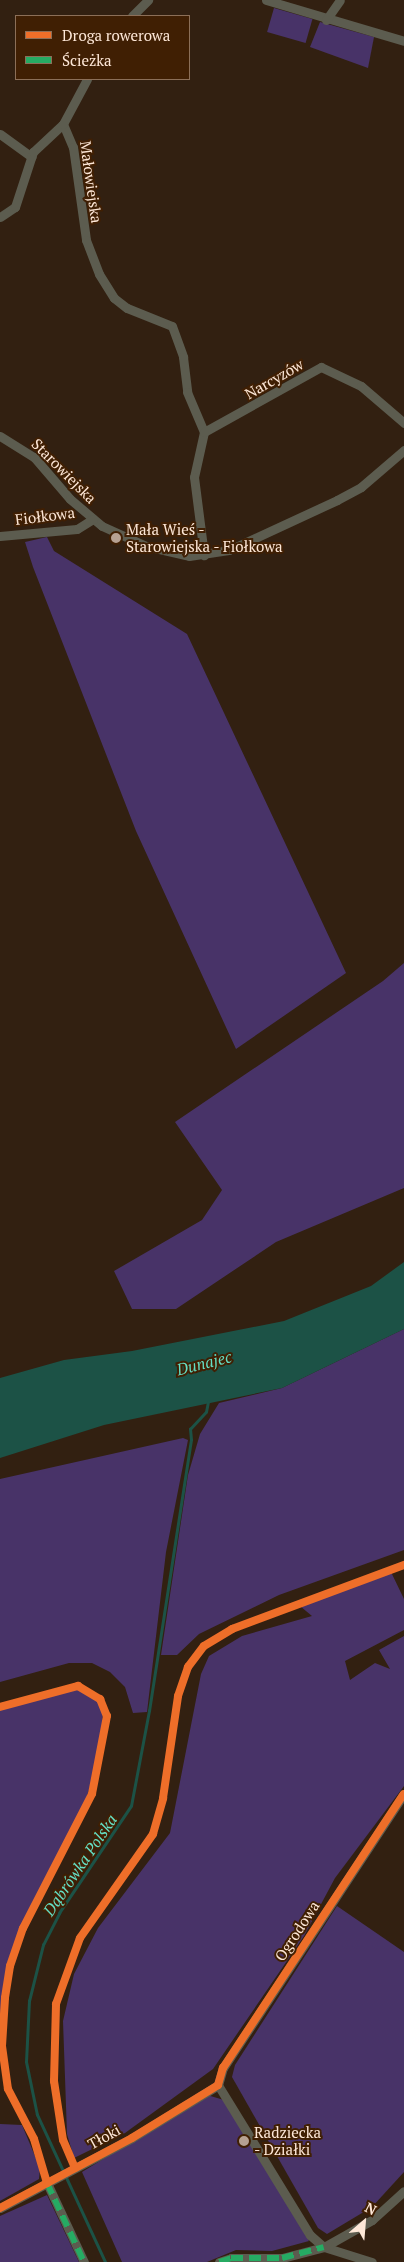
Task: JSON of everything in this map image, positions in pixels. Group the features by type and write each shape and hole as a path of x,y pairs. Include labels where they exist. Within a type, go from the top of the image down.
{"street":[{"path":"133,15 148,0"},
{"path":"266,0 326,20 404,41"},
{"path":"326,20 340,0"},
{"path":"0,216 15,207 32,157 54,129 63,124 86,80"},
{"name":"Małowiejska","path":"63,124 73,147 86,240 99,274 114,298 127,308 172,326 183,357 187,392 204,432"},
{"path":"0,134 32,157"},
{"name":"Narcyzów","path":"204,432 321,367 361,386 404,424"},
{"path":"204,432 194,477 204,555"},
{"name":"Starowiejska","path":"0,436 34,457 93,519 154,549 204,555 228,550 337,500 361,487 404,451"},
{"name":"Fiołkowa","path":"0,536 78,529 93,519"},
{"name":"Ogrodowa","path":"218,2085 223,2068 404,1794"},
{"path":"218,2085 305,2228 324,2247 372,2262"},
{"name":"Tłoki","path":"0,2208 70,2171 218,2085"},
{"path":"50,2182 84,2262"},
{"path":"219,2262 232,2258 282,2258 324,2247 372,2220 404,2191"}],"shaded area":[{"path":"274,8 312,19 306,43 267,32"},
{"path":"320,22 374,37 368,68 310,47"},
{"path":"47,537 54,551 187,634 346,973 236,1049 136,831 33,567 25,542"},
{"path":"404,963 404,1188 276,1242 176,1309 132,1309 114,1271 202,1220 222,1190 175,1122 383,981"},
{"path":"404,1329 404,1550 279,1595 199,1634 177,1655 161,1655 188,1475 200,1434 219,1403 282,1388"},
{"path":"183,1438 188,1440 166,1552 147,1712 133,1713 125,1687 110,1672 92,1663 69,1663 0,1682 0,1479"},
{"path":"391,1572 404,1599 404,1630 345,1661 350,1680 375,1663 390,1669 379,1650 404,1636 404,1786 335,1878 304,1936 213,2069 125,2133 74,2158 67,2134 63,2021 74,1974 98,1928 170,1833 201,1674 209,1656 242,1636 312,1616 300,1606"},
{"path":"79,1688 95,1696 103,1706 102,1747 83,1810 20,1928 10,1955 0,2017 0,1709"},
{"path":"337,1906 404,1952 404,2172 372,2207 327,2234 318,2228 232,2077 235,2065"},
{"path":"207,2095 224,2100 309,2241 272,2251 236,2250 207,2262 122,2262 82,2172"},
{"path":"0,2124 22,2125 40,2168 39,2179 0,2201"},
{"path":"47,2195 79,2262 0,2262 0,2216"}],"water":[{"name":"Dunajec","path":"404,1262 404,1329 282,1388 104,1425 0,1458 0,1378 64,1360 132,1351 284,1321 371,1286"}],"waterway":[{"name":"Dąbrówka Polska","path":"105,2262 37,2115 26,2062 29,2001 43,1945 59,1913 131,1806 149,1711 191,1440 190,1429 206,1412 208,1402"}],"marked path":[{"path":"47,2183 84,2262"},
{"path":"219,2262 231,2258 282,2258 324,2247"}],"cycle path":[{"path":"75,2168 63,2140 54,2081 56,2004 80,1938 153,1834 163,1798 178,1696 188,1667 204,1646 232,1629 404,1565"},
{"path":"0,1707 78,1686 100,1699 107,1716 92,1794 23,1928 10,1966 5,1998 2,2046 8,2089 34,2139 47,2183"},
{"path":"0,2208 132,2138 218,2085 223,2068 404,1794"}],"place":[{"name":"Mała Wieś - Starowiejska - Fiołkowa","path":"116,538"},
{"name":"Radziecka - Działki","path":"244,2141"}]}
